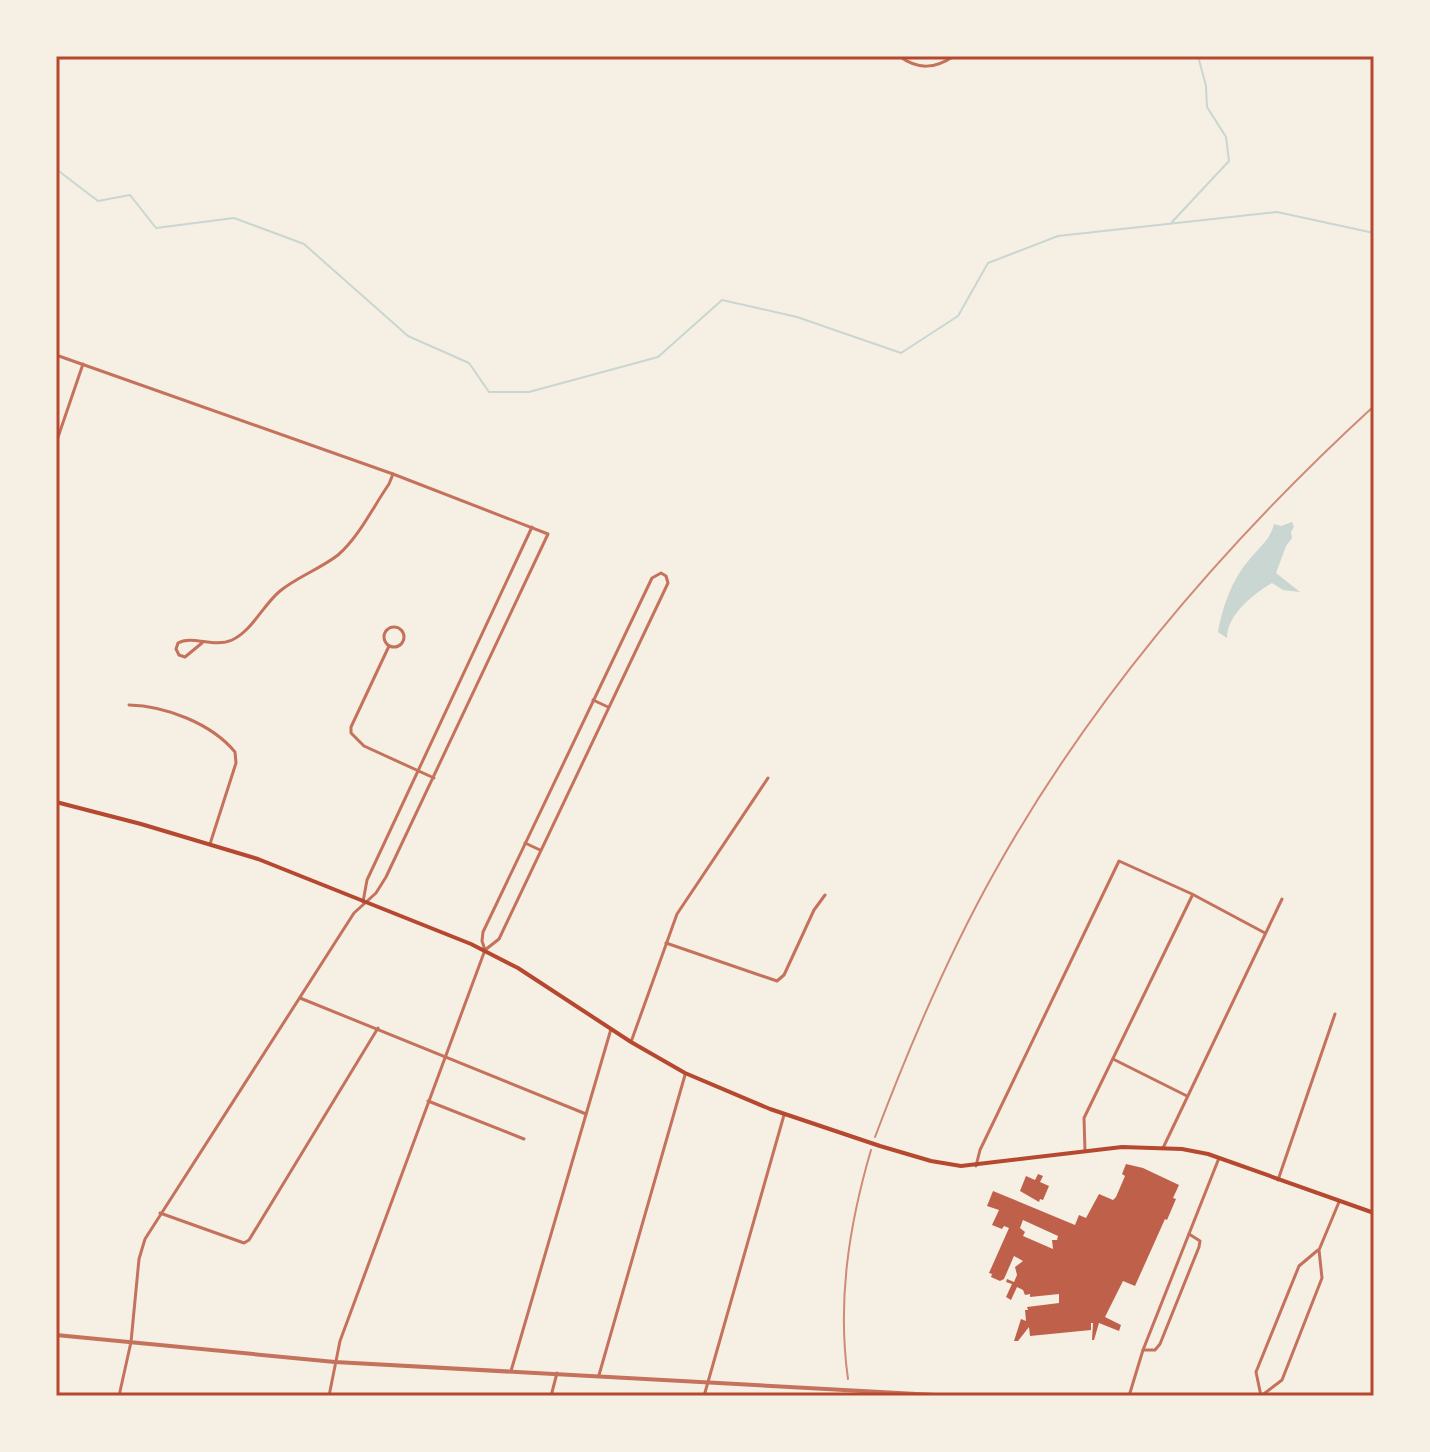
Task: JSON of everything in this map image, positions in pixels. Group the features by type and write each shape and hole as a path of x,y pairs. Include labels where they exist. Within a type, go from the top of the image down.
{"main road":[{"path":"56,802 258,859 485,950 685,1073 784,1114 870,1143 939,1163 976,1166 1122,1147 1198,1152 1374,1213"}],"street":[{"path":"899,56 922,67 942,64 954,56"},
{"path":"56,355 393,474 548,534 386,877 376,893 363,902 299,997 145,1239 139,1259 131,1342 119,1396"},
{"path":"56,443 83,364"},
{"path":"202,643 185,657 179,655 176,649 184,639 221,644 234,640 281,590 336,556 348,545 393,474"},
{"path":"363,902 367,880 494,614 532,527"},
{"path":"329,1396 340,1341 485,950 483,932 652,578 661,573 668,583 499,939 485,950"},
{"path":"393,627 399,628 404,640 399,646 389,646 383,639 385,632 393,627"},
{"path":"389,646 351,727 351,733 364,746 434,778"},
{"path":"593,700 608,707"},
{"path":"129,705 161,707 181,715 235,752 236,763 210,844"},
{"path":"631,1042 677,914 768,778"},
{"path":"525,843 541,850"},
{"path":"976,1166 980,1150 1119,861 1192,894 1265,933"},
{"path":"1085,1151 1084,1118 1192,894"},
{"path":"666,943 780,980 814,910 825,895"},
{"path":"1163,1148 1282,899"},
{"path":"299,997 586,1114"},
{"path":"1278,1180 1335,1014"},
{"path":"160,1213 244,1243 249,1240 378,1028"},
{"path":"511,1371 611,1029"},
{"path":"1113,1059 1187,1096"},
{"path":"599,1375 685,1073"},
{"path":"428,1101 524,1139"},
{"path":"704,1396 784,1114"},
{"path":"1129,1396 1143,1350 1219,1158"},
{"path":"1319,1250 1322,1278 1282,1380 1261,1396 1256,1372 1299,1266 1319,1250 1339,1202"},
{"path":"1143,1350 1155,1350 1160,1344 1199,1247 1200,1241 1189,1234"},
{"path":"56,1335 335,1362 953,1396"},
{"path":"551,1396 557,1373"},
{"path":"828,1396 829,1389"}],"shaded area":[{"path":"1292,522 1292,538 1276,573 1300,592 1283,590 1272,583 1249,599 1236,613 1227,638 1218,632 1225,604 1238,576 1267,539 1274,524 1281,526"}],"building":[{"path":"1126,1164 1143,1168 1179,1185 1167,1220 1135,1286 1123,1281 1105,1317 1121,1325 1119,1331 1099,1323 1092,1340 1093,1323 1091,1330 1030,1336 1029,1327 1018,1341 1014,1341 1021,1319 1026,1321 1027,1307 1059,1303 1059,1294 1030,1297 1017,1287 1011,1300 1006,1297 1012,1284 1006,1282 1007,1279 1014,1282 1017,1275 1015,1267 1023,1261 1014,1256 1004,1279 1000,1281 991,1277 989,1273 1009,1228 992,1225 999,1210 987,1206 993,1191 1075,1225 1079,1215 1086,1218 1099,1194 1113,1200 1116,1197 1125,1176 1122,1174","holes":["1023,1220 1058,1236 1057,1240 1052,1240 1053,1249 1023,1236 1025,1232 1020,1228"]},
{"path":"1038,1174 1043,1176 1040,1182 1049,1186 1039,1202 1020,1191 1026,1176 1035,1180"}],"waterway":[{"path":"1172,222 1229,161 1226,137 1207,107 1206,86 1198,56"},
{"path":"56,169 98,201 130,195 156,228 234,218 304,244 408,336 469,363 489,392 529,392 658,357 722,300 797,317 901,353 958,316 988,263 1058,236 1277,212 1374,233"}],"railway":[{"path":"875,1137 915,1036 960,937 1032,808 1074,745 1165,624 1215,567 1319,458 1374,406"},
{"path":"848,1379 844,1321 847,1263 871,1150"}]}
